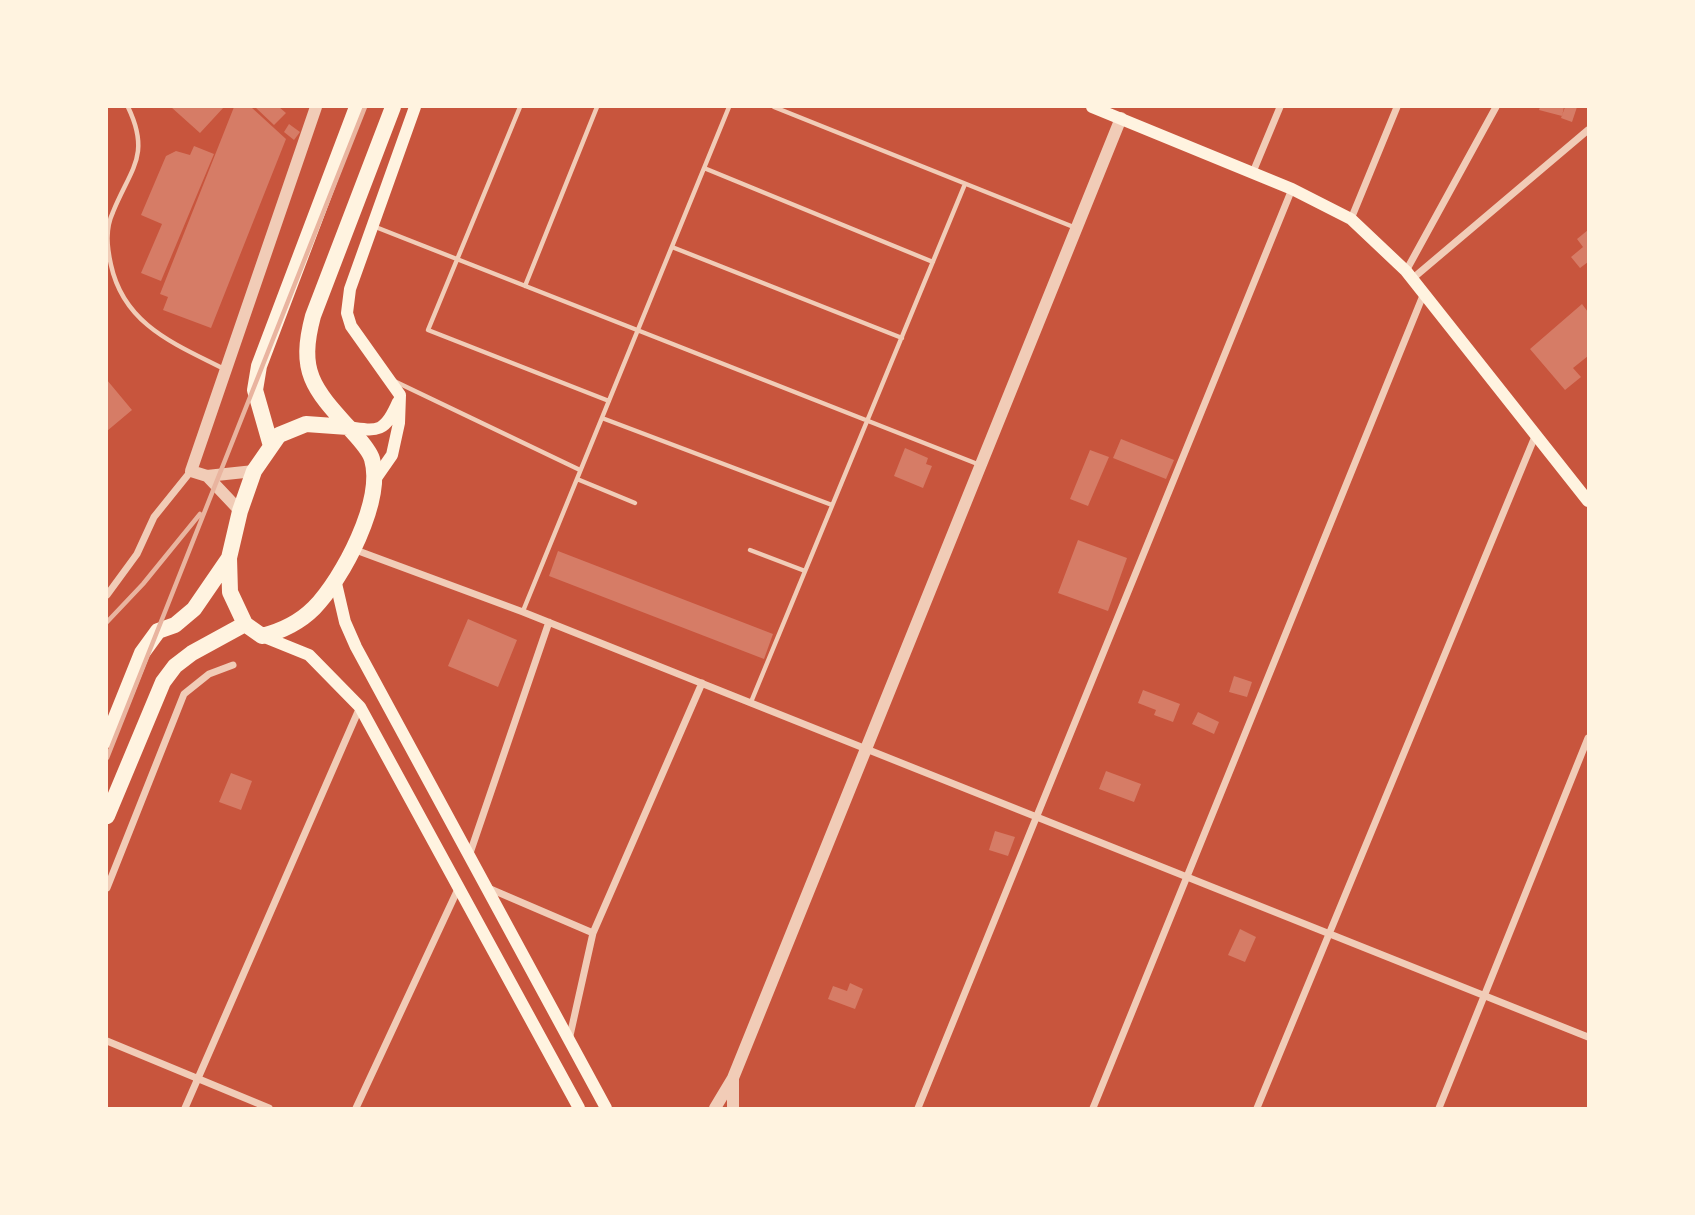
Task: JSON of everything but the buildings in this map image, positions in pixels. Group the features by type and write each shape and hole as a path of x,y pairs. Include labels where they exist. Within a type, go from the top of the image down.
{"highway":[{"path":"271,446 255,390 259,366 357,107"},
{"path":"348,427 306,425 279,435 254,471 240,511 229,558 230,592 245,624 262,636 303,618 335,579 353,549 371,503 376,478 371,455 314,384 307,370 305,352 313,316 393,107"},
{"path":"107,740 142,653 158,631 175,625 194,609 229,558"},
{"path":"107,816 163,682 175,666 192,653 245,624"}],"main road":[{"path":"376,478 393,455 399,424 400,395 391,379 363,344 347,313 350,289 415,107"},
{"path":"1092,107 1124,112 1351,219 1409,275 1588,501"},
{"path":"348,427 373,431 386,425 400,395"},
{"path":"335,579 345,621 356,647 606,1108"},
{"path":"262,636 294,646 309,655 360,707 579,1108"}],"street":[{"path":"107,595 137,554 154,517 191,471 316,107"},
{"path":"1253,172 1280,107"},
{"path":"1351,219 1397,107"},
{"path":"1409,275 1496,107"},
{"path":"715,1108 733,1078 868,750 1124,112"},
{"path":"1409,275 1588,130"},
{"path":"918,1108 1292,189"},
{"path":"1093,1108 1424,293"},
{"path":"1257,1108 1536,433"},
{"path":"191,471 207,476 254,471"},
{"path":"207,476 240,511"},
{"path":"353,549 523,611 1588,1037"},
{"path":"469,856 550,622"},
{"path":"107,888 184,694 209,674 233,665"},
{"path":"569,1040 593,933 702,683"},
{"path":"185,1108 360,707"},
{"path":"1439,1108 1588,738"},
{"path":"484,886 593,933"},
{"path":"356,1108 458,889"},
{"path":"107,1041 269,1108"},
{"path":"733,1078 733,1108"}],"lane":[{"path":"128,107 138,131 140,153 109,225 109,254 114,280 127,306 152,331 225,370"},
{"path":"520,107 428,330 609,401"},
{"path":"525,286 597,107"},
{"path":"523,611 729,107"},
{"path":"774,107 1077,228"},
{"path":"704,168 933,261"},
{"path":"751,702 965,184"},
{"path":"372,226 983,466"},
{"path":"672,247 902,338"},
{"path":"391,379 580,470"},
{"path":"602,418 832,505"},
{"path":"577,479 635,503"},
{"path":"750,550 805,571"}],"railway":[{"path":"107,758 365,107"},
{"path":"107,622 143,584 200,514"}]}
